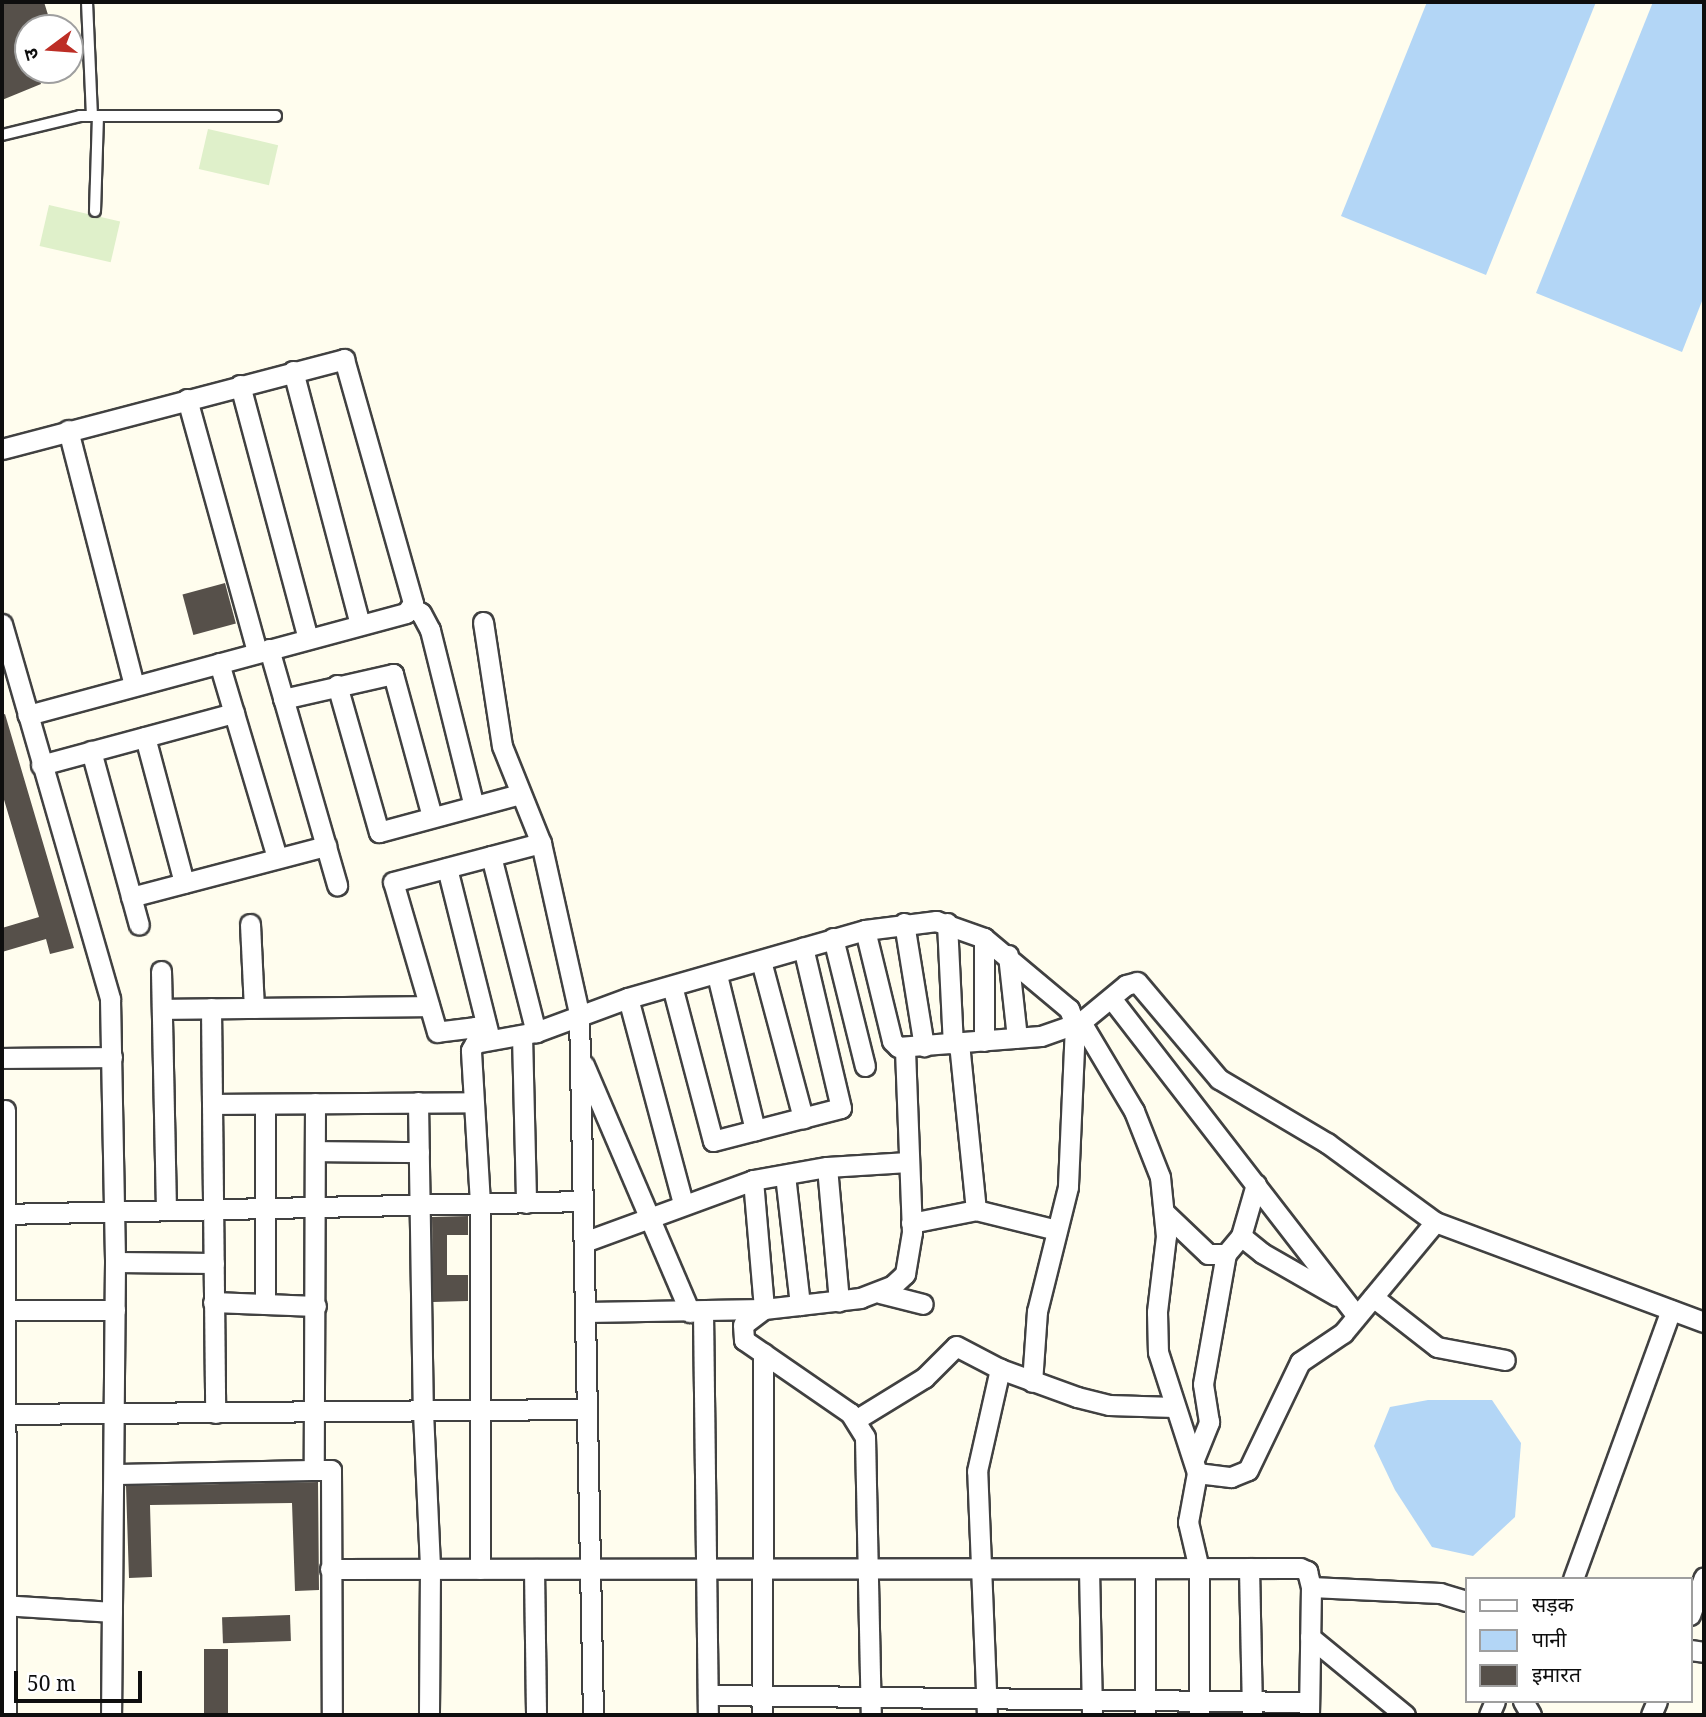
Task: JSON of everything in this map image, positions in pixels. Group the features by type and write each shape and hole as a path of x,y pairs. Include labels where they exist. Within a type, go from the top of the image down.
{"street":[{"path":"2,449 240,385 347,361 412,608"},
{"path":"293,372 360,624"},
{"path":"240,385 308,639"},
{"path":"187,399 263,651 284,699 337,885"},
{"path":"68,430 134,686"},
{"path":"27,715 412,608 421,613 430,630 474,806"},
{"path":"483,622 502,746 541,844 579,1013 593,1715"},
{"path":"2,624 41,765 106,975 112,1058 115,1211 116,1412 111,1715"},
{"path":"219,663 276,858"},
{"path":"284,699 393,674 432,817"},
{"path":"337,685 379,832 520,793"},
{"path":"41,765 234,713"},
{"path":"145,737 184,883"},
{"path":"91,751 139,926"},
{"path":"486,1041 476,1027 440,1034 429,1006 393,882 541,844"},
{"path":"131,897 326,845"},
{"path":"491,856 529,1034 526,1203"},
{"path":"447,868 486,1041"},
{"path":"880,1293 905,1273 911,1223 908,1162 915,1047 904,923"},
{"path":"480,1569 480,1203 471,1050 486,1041 529,1034 579,1013 628,998 717,975 833,938 904,923 947,923 984,938 1008,955 1069,1009 1150,1142 1166,1214 1157,1312 1158,1352 1174,1407 1196,1465"},
{"path":"947,923 956,1044 976,1210"},
{"path":"250,924 254,1008"},
{"path":"865,930 892,1041 915,1047 1041,1036 1078,1023 1131,982 1141,985 1219,1079 1327,1143 1435,1222 1704,1322"},
{"path":"833,938 865,1066"},
{"path":"984,938 984,1041"},
{"path":"672,986 713,1141 841,1108 803,947"},
{"path":"1008,955 1017,1038"},
{"path":"761,961 803,1118"},
{"path":"161,971 166,1210"},
{"path":"717,975 755,1130"},
{"path":"628,998 682,1203"},
{"path":"1111,998 1356,1315"},
{"path":"162,1009 429,1006"},
{"path":"211,1008 215,1413"},
{"path":"1032,1382 1037,1311 1068,1187 1078,1023"},
{"path":"580,1055 650,1216 697,1312 707,1570 708,1715"},
{"path":"2,1058 112,1058"},
{"path":"418,1102 423,1412 430,1569 429,1715"},
{"path":"214,1104 473,1102"},
{"path":"314,1469 315,1103"},
{"path":"265,1104 265,1304"},
{"path":"5,1111 3,1214 6,1715"},
{"path":"315,1151 418,1152"},
{"path":"584,1242 682,1203 753,1180 827,1167 908,1162"},
{"path":"827,1167 839,1301"},
{"path":"785,1174 800,1305"},
{"path":"753,1180 764,1309"},
{"path":"1199,1708 1199,1569 1188,1522 1196,1465 1209,1422 1203,1384 1226,1254 1241,1236 1256,1184"},
{"path":"3,1214 583,1201"},
{"path":"911,1223 976,1210 1056,1230"},
{"path":"1166,1214 1208,1254 1226,1254"},
{"path":"1196,1465 1231,1477 1248,1470 1300,1362 1330,1344 1435,1222"},
{"path":"1241,1236 1262,1253 1344,1299"},
{"path":"115,1262 214,1263"},
{"path":"586,1312 764,1309 839,1301 880,1293 923,1304"},
{"path":"1373,1297 1437,1347 1505,1360"},
{"path":"213,1303 316,1306"},
{"path":"764,1309 743,1325 744,1340 857,1419 866,1445 871,1706"},
{"path":"4,1310 115,1310"},
{"path":"1574,1577 1671,1310"},
{"path":"857,1419 924,1378 956,1346 1000,1370 1109,1405 1174,1407"},
{"path":"762,1705 763,1353"},
{"path":"986,1707 978,1455 992,1418 1000,1370"},
{"path":"4,1414 313,1414 587,1409"},
{"path":"114,1474 331,1469 332,1715"},
{"path":"1249,1568 1252,1708"},
{"path":"330,1569 981,1572 1300,1568 1307,1571 1311,1587 1309,1709 762,1705 708,1695"},
{"path":"534,1569 536,1715"},
{"path":"1089,1569 1092,1707"},
{"path":"1145,1569 1145,1708"},
{"path":"1692,1610 1704,1577"},
{"path":"1311,1587 1440,1594 1464,1600"},
{"path":"4,1605 112,1612"},
{"path":"1310,1637 1405,1715"}],"lane":[{"path":"88,2 95,115 96,211"},
{"path":"2,135 95,115 276,116"}],"green space":[{"path":"208,129 278,145 269,185 199,169"},
{"path":"49,205 120,221 111,262 40,246"}],"water":[{"path":"1427,2 1596,2 1486,275 1341,216"},
{"path":"1653,2 1704,2 1704,296 1682,352 1536,293"},
{"path":"1428,1400 1492,1400 1521,1443 1515,1517 1473,1556 1432,1547 1395,1490 1374,1446 1390,1407"}],"building":[{"path":"2,2 44,2 48,14 14,14 14,84 41,84 2,100"},
{"path":"225,583 236,624 193,635 182,594"},
{"path":"5,714 74,948 50,954 46,939 2,952 2,928 39,917 2,793 2,715"},
{"path":"468,1216 468,1235 447,1235 447,1275 468,1275 468,1301 433,1302 432,1217"},
{"path":"318,1482 319,1590 295,1591 292,1503 150,1505 152,1577 129,1578 126,1486"},
{"path":"290,1615 291,1641 223,1643 222,1617"},
{"path":"204,1649 228,1649 228,1715 204,1715"}]}
